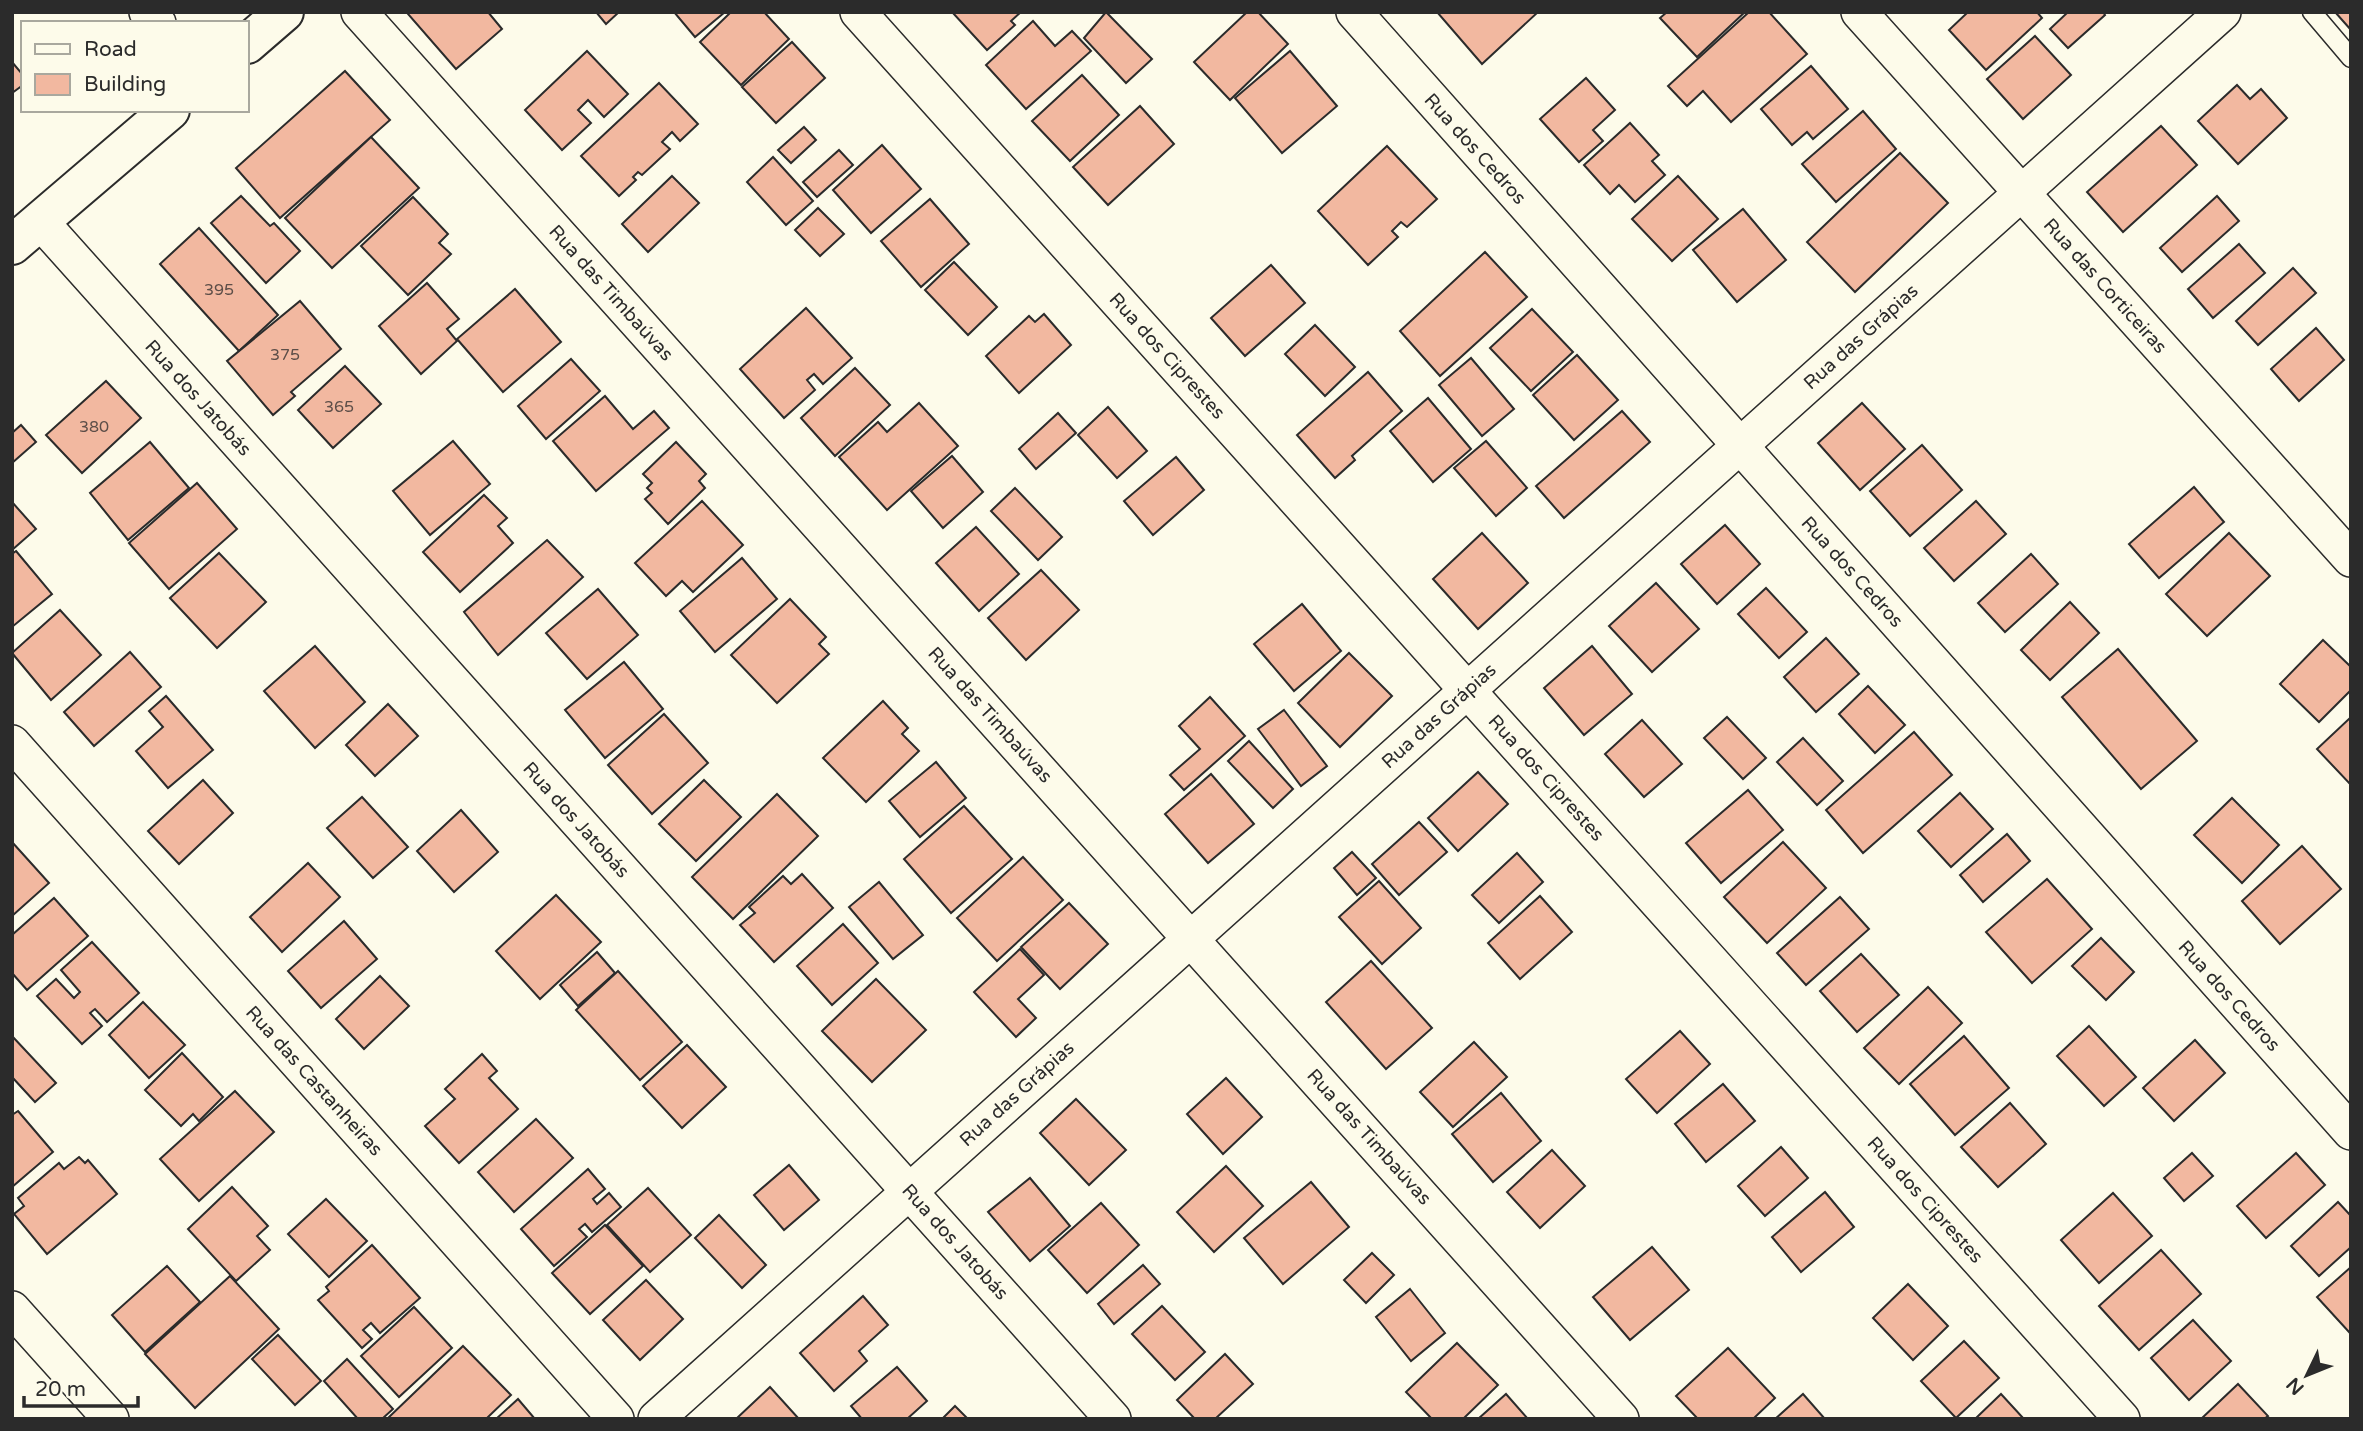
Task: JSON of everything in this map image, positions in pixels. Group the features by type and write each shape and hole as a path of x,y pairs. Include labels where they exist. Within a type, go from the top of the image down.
{"main road":[{"path":"248,43 284,12"},
{"path":"26,233 168,112"}],"street":[{"name":"Rua das Timbaúvas","path":"359,12 1621,1419"},
{"name":"Rua dos Ciprestes","path":"858,12 2122,1419"},
{"name":"Rua dos Cedros","path":"1354,12 2351,1132"},
{"name":"Rua das Corticeiras","path":"1859,12 2351,559"},
{"name":"Rua das Grápias","path":"656,1419 2223,12"},
{"name":"Rua dos Jatobás","path":"26,233 909,1192 1113,1419"},
{"name":"Rua das Castanheiras","path":"12,743 617,1419"},
{"path":"12,1310 111,1419"}],"lane":[{"path":"2312,12 2351,58"}],"building":[{"path":"488,12 502,29 456,69 408,14"},
{"path":"596,12 619,12 606,24"},
{"path":"674,12 725,12 695,37"},
{"path":"731,12 764,12 789,39 741,85 700,42"},
{"path":"952,12 1021,12 1011,21 1015,25 987,50"},
{"path":"1106,12 1152,59 1126,83 1084,38"},
{"path":"1247,12 1258,12 1288,44 1230,100 1194,62"},
{"path":"1437,12 1538,12 1482,64"},
{"path":"1667,12 1745,12 1697,57 1660,18"},
{"path":"1749,12 1769,12 1807,54 1731,122 1703,91 1687,106 1668,86"},
{"path":"1968,12 2037,12 2042,18 1986,70 1949,30"},
{"path":"2068,12 2103,12 2105,15 2068,48 2050,29"},
{"path":"2335,12 2351,12 2351,30"},
{"path":"1033,21 1055,46 1072,31 1091,51 1026,109 986,65"},
{"path":"2035,36 2071,75 2023,119 1987,79"},
{"path":"792,42 825,78 776,123 742,87"},
{"path":"587,51 628,94 604,117 588,100 578,110 591,123 562,150 525,110"},
{"path":"1290,51 1337,106 1282,153 1235,98"},
{"path":"12,62 21,73 21,86 12,93"},
{"path":"1811,66 1848,109 1813,139 1807,132 1792,145 1761,109"},
{"path":"345,71 390,120 280,218 236,168"},
{"path":"1082,75 1119,115 1070,161 1032,121"},
{"path":"1586,78 1615,110 1593,130 1603,141 1579,162 1540,119"},
{"path":"659,83 698,124 680,141 672,132 662,142 670,149 642,175 638,172 633,177 636,180 619,196 581,156"},
{"path":"2237,85 2250,99 2261,89 2287,118 2238,164 2198,121"},
{"path":"1140,106 1174,144 1108,205 1073,167"},
{"path":"1863,111 1896,149 1836,202 1802,164"},
{"path":"1630,123 1659,155 1652,161 1665,175 1635,202 1619,185 1610,194 1584,165"},
{"path":"2161,126 2197,165 2123,232 2087,192"},
{"path":"804,127 816,140 791,163 778,150"},
{"path":"371,137 419,188 332,268 285,218"},
{"path":"882,145 921,189 871,233 833,190"},
{"path":"1387,146 1437,199 1407,227 1401,222 1392,231 1398,237 1368,265 1318,211"},
{"path":"839,150 853,165 817,197 803,182"},
{"path":"1900,153 1948,203 1855,292 1807,242"},
{"path":"773,157 813,201 786,225 747,182"},
{"path":"672,176 699,203 648,252 622,224"},
{"path":"1678,176 1718,219 1672,261 1632,219"},
{"path":"241,196 270,226 274,223 300,251 266,283 211,223"},
{"path":"2217,196 2239,221 2182,272 2160,248"},
{"path":"413,197 448,234 439,243 451,254 408,295 361,246"},
{"path":"930,199 969,244 921,287 881,241"},
{"path":"818,208 844,234 820,256 795,230"},
{"path":"1743,209 1786,260 1737,302 1693,250"},
{"path":"199,228 278,315 239,351 160,264"},
{"path":"2239,244 2265,273 2213,318 2188,289"},
{"path":"1485,252 1527,297 1440,376 1400,331"},
{"path":"954,262 997,307 968,335 925,290"},
{"path":"1271,265 1305,303 1245,356 1211,318"},
{"path":"2293,268 2316,293 2258,345 2236,321"},
{"path":"427,283 459,319 447,329 457,341 421,374 379,326"},
{"path":"515,289 561,342 503,392 457,339"},
{"path":"300,301 341,349 291,392 295,396 273,415 227,361"},
{"path":"806,308 852,358 823,384 814,374 807,380 815,390 784,418 740,369"},
{"path":"1532,309 1573,352 1531,391 1490,348"},
{"path":"1044,314 1071,345 1019,393 986,356 1029,316 1035,322"},
{"path":"1315,325 1355,367 1325,396 1285,354"},
{"path":"2316,328 2344,360 2299,401 2271,369"},
{"path":"1577,355 1618,400 1574,440 1533,395"},
{"path":"1471,358 1514,409 1482,436 1439,385"},
{"path":"571,359 600,391 546,439 518,406"},
{"path":"345,366 381,404 333,448 298,410"},
{"path":"855,368 890,405 835,456 801,418"},
{"path":"1368,372 1402,411 1352,456 1355,460 1335,478 1297,435"},
{"path":"106,381 141,418 82,473 46,435"},
{"path":"605,396 633,429 654,411 669,428 596,491 553,441"},
{"path":"1428,398 1471,449 1433,482 1390,431"},
{"path":"919,403 958,446 887,510 839,457 878,422 887,432"},
{"path":"1862,403 1905,449 1860,490 1818,443"},
{"path":"1108,407 1147,451 1117,478 1078,435"},
{"path":"1622,411 1650,442 1564,518 1536,486"},
{"path":"1058,413 1076,433 1036,469 1019,449"},
{"path":"21,425 36,442 12,463 12,433"},
{"path":"453,441 490,484 430,535 393,491"},
{"path":"1486,441 1527,488 1496,516 1454,468"},
{"path":"150,442 189,488 128,540 90,493"},
{"path":"676,442 706,474 699,481 705,488 668,524 645,499 652,493 647,488 652,483 643,474"},
{"path":"1922,445 1962,490 1910,536 1870,491"},
{"path":"952,456 983,492 943,528 911,491"},
{"path":"1176,457 1204,490 1153,535 1124,501"},
{"path":"197,483 237,529 169,589 129,543"},
{"path":"2194,487 2224,522 2159,578 2129,544"},
{"path":"1015,488 1062,537 1038,560 991,511"},
{"path":"484,495 507,518 498,526 513,543 460,592 423,552"},
{"path":"702,501 743,545 693,592 682,581 666,596 635,563"},
{"path":"1976,501 2006,534 1954,581 1924,548"},
{"path":"12,502 36,529 12,550"},
{"path":"1725,525 1760,564 1717,604 1681,564"},
{"path":"976,527 1019,574 979,611 936,563"},
{"path":"1482,533 1528,583 1478,629 1433,579"},
{"path":"2229,533 2270,576 2207,636 2166,594"},
{"path":"547,540 583,577 498,655 464,612"},
{"path":"16,551 52,594 12,627 12,554"},
{"path":"219,553 266,602 217,648 170,598"},
{"path":"2031,554 2058,584 2005,632 1978,603"},
{"path":"742,558 777,599 715,652 680,611"},
{"path":"1041,570 1079,610 1026,660 988,618"},
{"path":"1656,583 1699,629 1652,672 1609,626"},
{"path":"1766,588 1807,632 1779,658 1738,614"},
{"path":"598,589 638,635 587,679 546,633"},
{"path":"790,599 826,637 819,644 829,654 777,703 731,655"},
{"path":"2070,602 2099,633 2050,680 2021,650"},
{"path":"1302,604 1341,651 1294,691 1254,644"},
{"path":"60,610 101,655 51,700 12,653"},
{"path":"1826,638 1859,674 1816,712 1784,677"},
{"path":"2323,640 2351,667 2351,690 2319,722 2280,684"},
{"path":"315,646 365,702 315,748 264,691"},
{"path":"1592,646 1632,694 1584,735 1544,688"},
{"path":"2118,649 2197,741 2141,789 2062,697"},
{"path":"130,652 161,687 94,746 64,712"},
{"path":"1349,653 1392,696 1340,747 1298,703"},
{"path":"624,662 663,709 605,758 565,710"},
{"path":"1868,686 1905,725 1875,753 1839,714"},
{"path":"166,696 213,750 168,788 136,751 163,727 149,711"},
{"path":"1210,697 1245,736 1184,790 1170,775 1200,749 1179,726"},
{"path":"883,701 908,728 902,734 919,751 866,802 823,758"},
{"path":"388,704 418,736 375,776 346,745"},
{"path":"1284,710 1327,766 1301,786 1258,729"},
{"path":"664,714 708,763 652,814 608,765"},
{"path":"1727,717 1766,758 1743,779 1704,738"},
{"path":"2351,717 2351,785 2317,749"},
{"path":"1642,720 1682,764 1644,797 1605,754"},
{"path":"1914,732 1952,775 1863,853 1826,810"},
{"path":"1803,738 1843,781 1817,805 1777,762"},
{"path":"1249,741 1293,789 1273,808 1228,761"},
{"path":"936,762 966,798 920,837 889,801"},
{"path":"1478,772 1508,804 1458,851 1428,818"},
{"path":"1211,774 1254,824 1208,863 1165,814"},
{"path":"203,780 233,813 179,864 148,831"},
{"path":"704,780 741,817 696,861 659,824"},
{"path":"1748,790 1783,830 1721,883 1686,843"},
{"path":"1960,793 1993,829 1951,867 1918,831"},
{"path":"777,794 818,836 733,919 692,877"},
{"path":"362,797 408,847 373,878 327,828"},
{"path":"2232,798 2279,845 2242,883 2194,835"},
{"path":"964,806 1012,859 951,913 904,859"},
{"path":"461,810 498,852 454,892 417,851"},
{"path":"1419,822 1447,852 1399,895 1372,864"},
{"path":"2007,834 2030,861 1983,902 1960,875"},
{"path":"12,842 49,883 12,916"},
{"path":"1783,842 1826,888 1767,943 1724,897"},
{"path":"2302,846 2341,889 2280,944 2242,901"},
{"path":"1352,852 1376,878 1357,895 1334,868"},
{"path":"1517,853 1543,882 1499,923 1472,895"},
{"path":"1023,857 1063,900 997,961 957,918"},
{"path":"308,863 340,897 282,952 250,917"},
{"path":"802,874 833,908 774,962 740,925 755,913 749,907 783,876 791,884"},
{"path":"2047,879 2092,929 2032,983 1986,932"},
{"path":"1379,881 1421,928 1382,964 1339,917"},
{"path":"879,882 923,935 893,959 849,907"},
{"path":"556,895 601,942 540,999 496,951"},
{"path":"1540,896 1572,932 1520,979 1488,943"},
{"path":"1840,897 1869,929 1806,985 1777,953"},
{"path":"54,898 88,936 27,990 12,973 12,935"},
{"path":"1069,903 1108,944 1060,989 1021,947"},
{"path":"344,921 377,959 321,1008 288,971"},
{"path":"843,924 878,963 832,1005 797,966"},
{"path":"2101,938 2134,972 2106,1000 2072,966"},
{"path":"92,942 139,993 107,1022 95,1009 90,1013 102,1026 82,1044 37,996 56,979 74,998 80,992 61,970"},
{"path":"1020,949 1044,975 1018,999 1036,1018 1016,1037 974,992"},
{"path":"597,952 615,973 578,1006 560,985"},
{"path":"1861,954 1899,995 1857,1032 1820,991"},
{"path":"1371,961 1432,1028 1386,1069 1326,1002"},
{"path":"618,971 682,1042 640,1080 576,1010"},
{"path":"380,976 409,1006 364,1049 336,1019"},
{"path":"876,979 926,1030 872,1082 822,1031"},
{"path":"1928,987 1962,1023 1899,1084 1864,1048"},
{"path":"143,1002 185,1045 149,1078 109,1035"},
{"path":"2089,1026 2136,1077 2104,1106 2057,1056"},
{"path":"1680,1031 1710,1064 1657,1113 1626,1079"},
{"path":"12,1036 56,1083 35,1102 12,1077"},
{"path":"1964,1036 2009,1088 1955,1135 1910,1084"},
{"path":"2195,1040 2225,1073 2174,1121 2143,1088"},
{"path":"1474,1042 1507,1077 1453,1127 1420,1092"},
{"path":"687,1045 726,1087 682,1128 643,1086"},
{"path":"182,1053 223,1097 199,1121 193,1114 181,1126 145,1090"},
{"path":"482,1054 497,1071 489,1078 518,1109 459,1163 425,1126 455,1099 445,1089"},
{"path":"1226,1078 1262,1117 1223,1154 1187,1114"},
{"path":"1723,1084 1755,1121 1706,1162 1675,1124"},
{"path":"235,1091 274,1132 199,1201 160,1159"},
{"path":"1501,1093 1541,1141 1493,1182 1452,1134"},
{"path":"1076,1099 1126,1150 1089,1185 1040,1133"},
{"path":"2010,1103 2046,1144 1998,1187 1961,1147"},
{"path":"18,1111 53,1152 12,1187 12,1115"},
{"path":"536,1119 573,1158 514,1212 478,1172"},
{"path":"1781,1147 1808,1178 1765,1216 1738,1186"},
{"path":"1552,1150 1585,1186 1540,1228 1507,1192"},
{"path":"2192,1153 2213,1176 2184,1201 2164,1178"},
{"path":"2296,1153 2325,1185 2266,1238 2237,1206"},
{"path":"79,1157 85,1163 88,1160 117,1194 47,1254 14,1214 24,1206 18,1198 59,1163 64,1169"},
{"path":"789,1165 819,1200 784,1230 754,1195"},
{"path":"1226,1166 1263,1206 1214,1252 1177,1212"},
{"path":"588,1169 605,1189 593,1199 597,1204 609,1193 621,1207 592,1232 585,1224 579,1229 587,1237 554,1266 521,1229"},
{"path":"1030,1178 1070,1226 1030,1261 988,1212"},
{"path":"1311,1182 1349,1227 1283,1284 1244,1238"},
{"path":"232,1187 268,1226 257,1236 270,1250 236,1281 188,1229"},
{"path":"648,1188 691,1235 650,1272 607,1225"},
{"path":"1825,1192 1854,1227 1801,1272 1772,1237"},
{"path":"2113,1193 2152,1236 2099,1283 2061,1240"},
{"path":"326,1199 367,1241 329,1277 288,1234"},
{"path":"2338,1202 2351,1216 2351,1247 2319,1276 2291,1246"},
{"path":"1101,1203 1139,1245 1087,1293 1048,1250"},
{"path":"719,1215 766,1265 742,1288 695,1238"},
{"path":"605,1225 643,1266 590,1314 552,1273"},
{"path":"372,1245 420,1298 380,1333 371,1323 363,1330 372,1339 362,1348 318,1300 329,1291 326,1287"},
{"path":"1652,1247 1689,1290 1630,1340 1593,1297"},
{"path":"2161,1250 2201,1294 2139,1350 2099,1306"},
{"path":"1372,1253 1394,1275 1366,1303 1344,1280"},
{"path":"1143,1265 1160,1284 1114,1324 1098,1304"},
{"path":"167,1266 200,1302 145,1352 112,1315"},
{"path":"2351,1267 2351,1330 2349,1332 2317,1297"},
{"path":"230,1276 279,1329 195,1408 145,1354"},
{"path":"646,1280 683,1319 640,1360 603,1320"},
{"path":"1908,1284 1948,1326 1913,1360 1873,1318"},
{"path":"1410,1289 1445,1333 1411,1361 1376,1317"},
{"path":"863,1296 888,1325 859,1351 867,1361 834,1391 800,1353"},
{"path":"1162,1306 1205,1352 1175,1380 1132,1334"},
{"path":"414,1307 452,1348 399,1397 361,1356"},
{"path":"2193,1320 2231,1361 2189,1400 2151,1358"},
{"path":"278,1335 321,1381 295,1405 252,1359"},
{"path":"1964,1341 1999,1378 1956,1418 1921,1381"},
{"path":"1457,1343 1498,1385 1463,1419 1432,1419 1406,1392"},
{"path":"463,1346 511,1395 486,1419 387,1419"},
{"path":"1728,1348 1775,1398 1753,1419 1698,1419 1676,1396"},
{"path":"1225,1354 1253,1384 1215,1419 1195,1419 1177,1400"},
{"path":"347,1359 393,1409 382,1419 358,1419 324,1381"},
{"path":"897,1367 927,1401 907,1419 862,1419 851,1406"},
{"path":"2238,1384 2268,1416 2264,1419 2201,1419"},
{"path":"770,1387 799,1419 736,1419"},
{"path":"1506,1394 1528,1419 1478,1419"},
{"path":"1803,1394 1825,1419 1775,1419"},
{"path":"2001,1394 2024,1419 1975,1419"},
{"path":"518,1399 535,1419 496,1419"},
{"path":"955,1406 968,1419 942,1419"}]}
